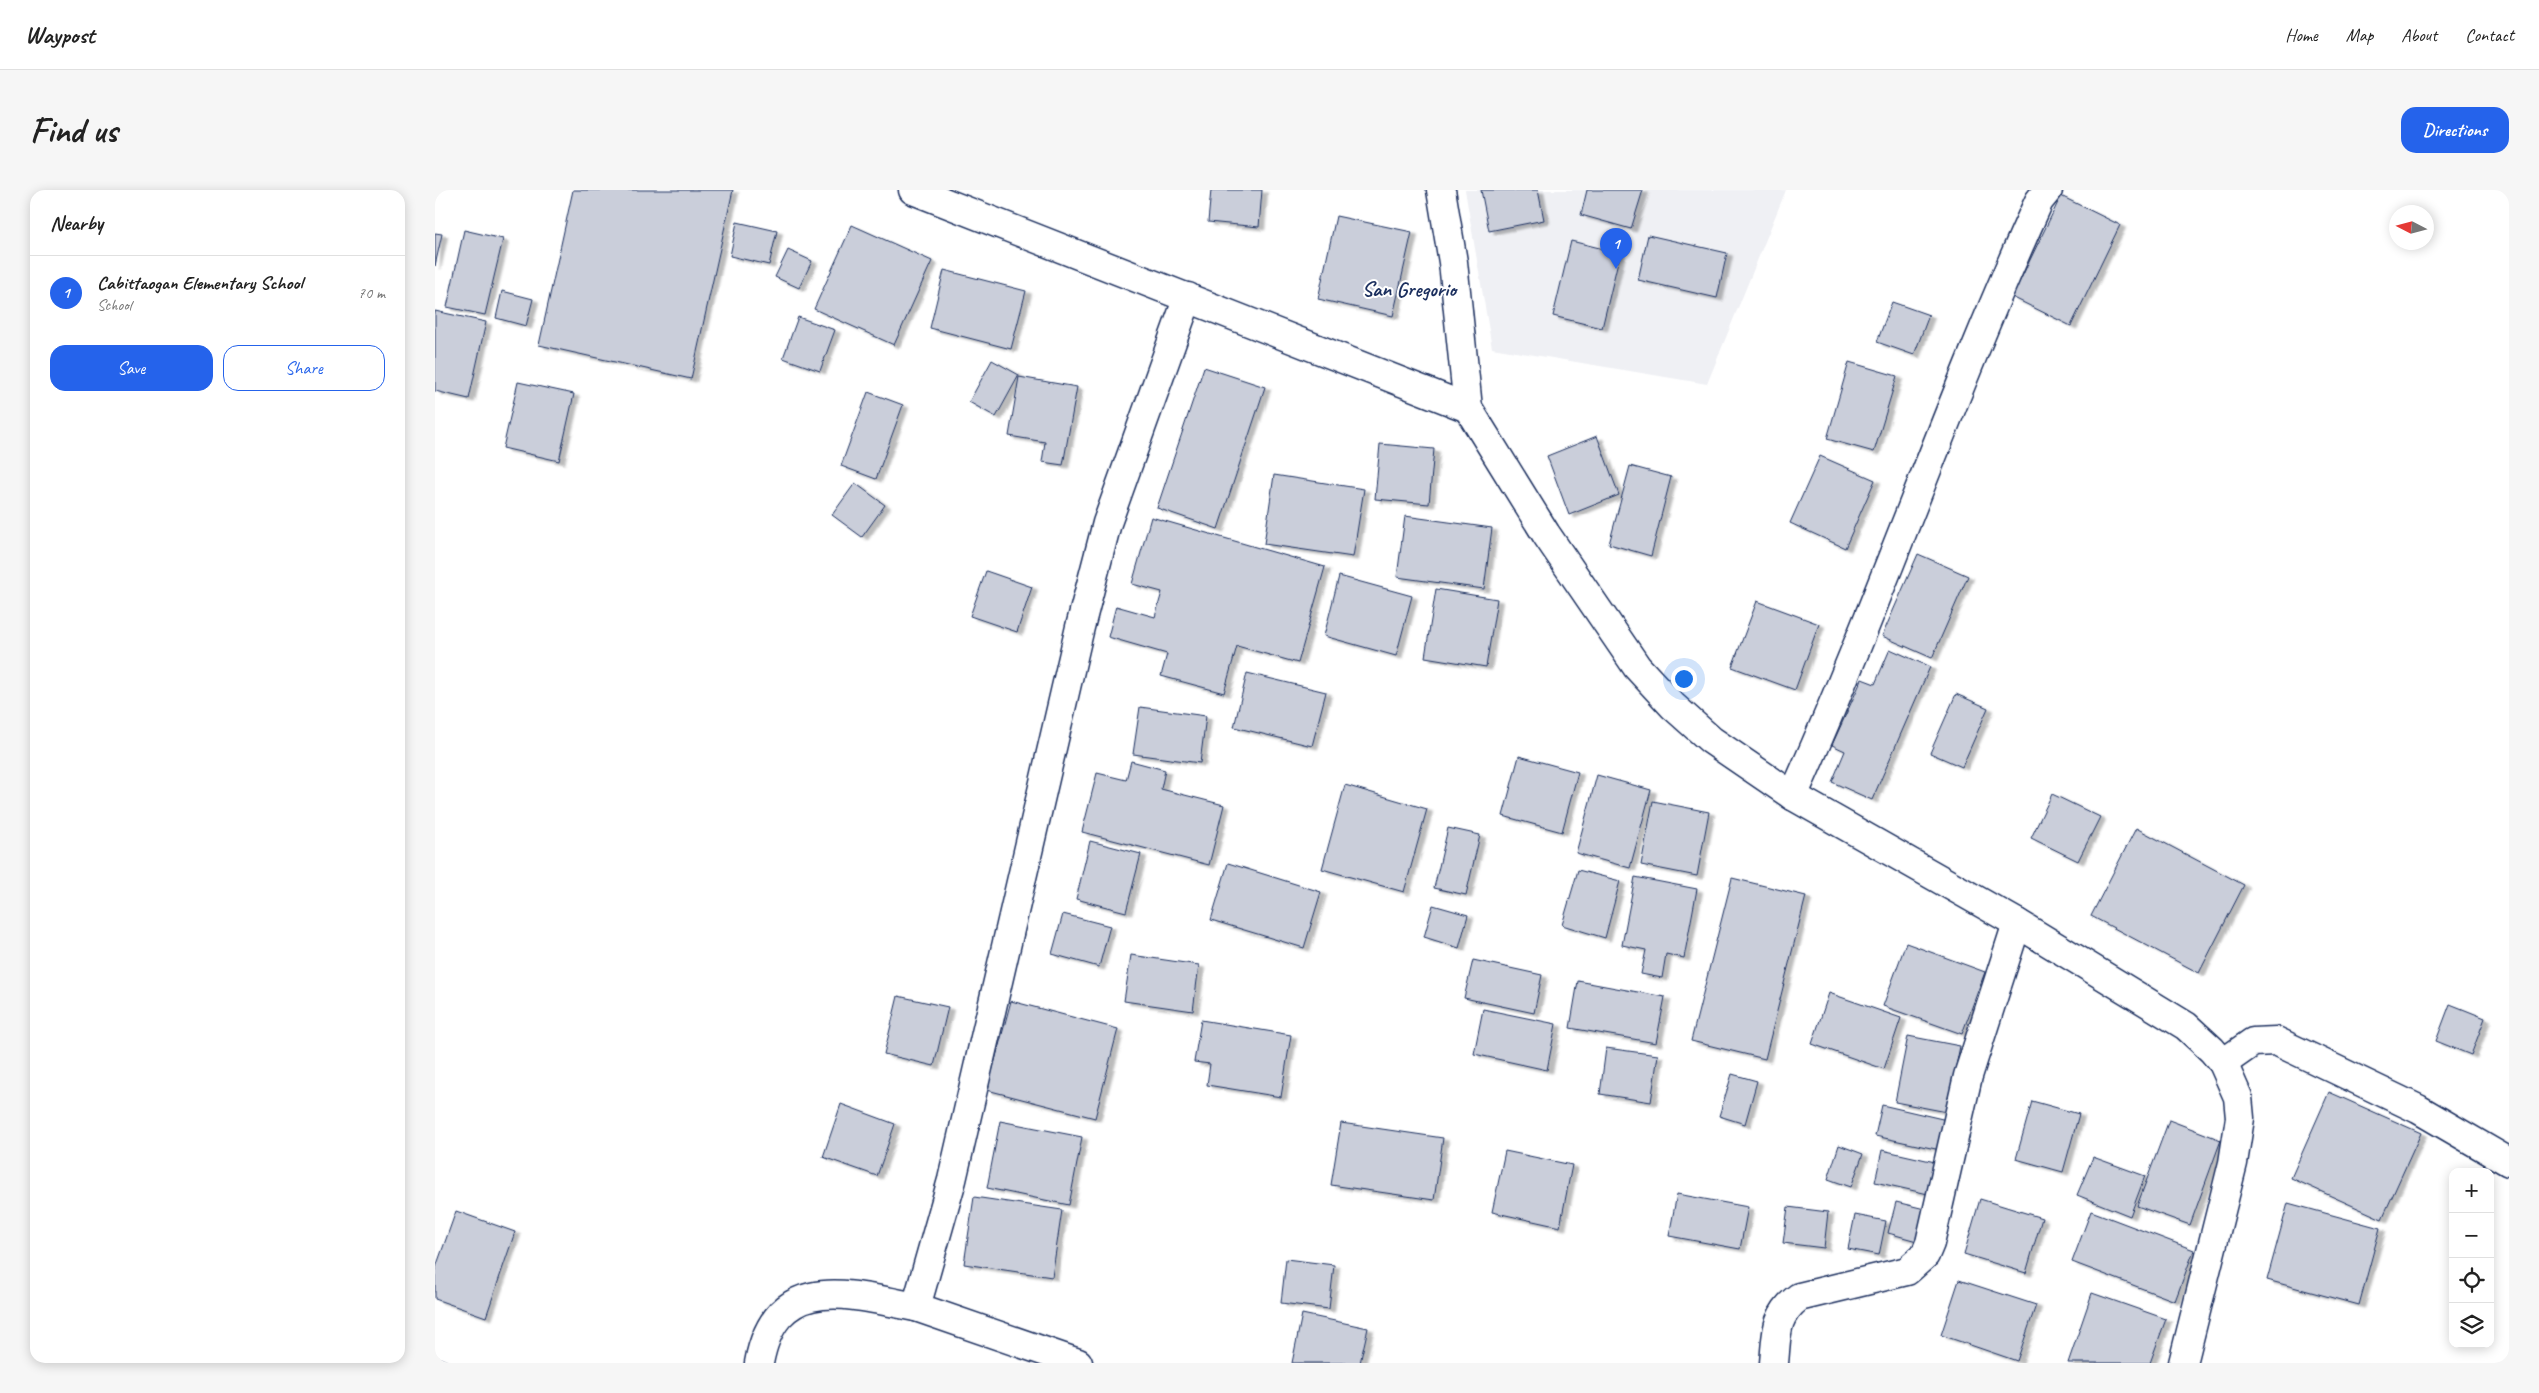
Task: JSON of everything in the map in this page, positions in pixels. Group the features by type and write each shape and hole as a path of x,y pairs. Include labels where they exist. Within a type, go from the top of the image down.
{"street":[{"path":"913,190 1468,408"},
{"path":"1441,190 1453,262 1468,408 1546,534 1637,667 1673,706 1711,740 1793,796 2017,923 2186,1026 2223,1063 2238,1097 2238,1128 2233,1163 2183,1363"},
{"path":"1793,796 1829,715 1999,289 2039,201 2048,190"},
{"path":"916,1308 953,1180 1080,627 1107,523 1188,298"},
{"path":"1774,1363 1778,1324 1786,1307 1799,1297 1896,1276 1917,1265 1925,1255 1930,1242 1968,1076 2017,923"},
{"path":"2223,1063 2253,1042 2276,1041 2418,1109 2509,1162"},
{"path":"759,1363 767,1332 779,1313 796,1301 823,1295 855,1295 916,1308 1078,1363"}],"shaded area":[{"path":"1465,190 1786,190 1707,384 1492,348"}],"building":[{"path":"573,190 733,190 691,379 539,345"},
{"path":"1211,190 1262,190 1259,227 1208,222"},
{"path":"1481,190 1538,190 1544,220 1489,231"},
{"path":"1587,190 1643,190 1631,229 1581,215"},
{"path":"2061,196 2120,225 2071,326 2012,297"},
{"path":"1336,216 1412,232 1393,316 1318,299"},
{"path":"737,222 777,231 769,265 730,256"},
{"path":"852,225 932,261 894,345 814,309"},
{"path":"464,230 503,239 485,315 447,307"},
{"path":"435,233 442,234 435,266"},
{"path":"1648,235 1727,253 1717,298 1638,280"},
{"path":"1571,241 1620,253 1602,328 1553,316"},
{"path":"788,250 812,261 799,288 775,277"},
{"path":"944,270 1026,291 1011,349 930,328"},
{"path":"502,291 533,299 526,326 496,318"},
{"path":"1892,302 1929,315 1914,355 1877,342"},
{"path":"435,311 486,322 469,399 435,391"},
{"path":"798,317 835,330 820,371 783,358"},
{"path":"992,360 1019,375 996,417 969,402"},
{"path":"1849,362 1897,376 1874,452 1827,439"},
{"path":"1204,367 1265,387 1218,529 1157,508"},
{"path":"1019,377 1077,387 1063,465 1042,462 1045,442 1009,436"},
{"path":"518,382 574,394 559,461 503,448"},
{"path":"868,392 903,405 876,479 841,466"},
{"path":"1597,436 1619,495 1569,515 1547,456"},
{"path":"1380,444 1434,449 1429,504 1375,499"},
{"path":"1820,456 1875,480 1845,548 1790,523"},
{"path":"1630,466 1671,477 1651,556 1609,544"},
{"path":"1274,475 1364,489 1353,557 1264,544"},
{"path":"855,483 885,505 862,537 832,515"},
{"path":"1405,516 1492,528 1484,589 1397,577"},
{"path":"1151,517 1325,567 1298,663 1237,646 1224,693 1161,676 1167,654 1108,637 1116,606 1155,617 1162,592 1132,584"},
{"path":"1918,554 1968,576 1932,658 1882,636"},
{"path":"986,571 1032,587 1017,632 970,616"},
{"path":"1339,576 1412,596 1396,656 1324,636"},
{"path":"1436,589 1497,599 1486,667 1425,657"},
{"path":"1757,601 1819,624 1795,690 1732,667"},
{"path":"1890,649 1930,667 1872,800 1832,782 1845,751 1832,745 1862,679 1875,684"},
{"path":"1247,673 1326,692 1312,746 1234,727"},
{"path":"1956,694 1988,708 1962,767 1930,753"},
{"path":"1140,707 1206,716 1200,763 1133,754"},
{"path":"1519,756 1578,772 1562,832 1503,816"},
{"path":"1131,761 1165,770 1161,789 1224,805 1209,865 1082,832 1097,773 1126,780"},
{"path":"1597,775 1651,790 1630,868 1576,853"},
{"path":"1345,785 1427,809 1404,892 1322,869"},
{"path":"2052,794 2100,817 2078,861 2031,838"},
{"path":"1653,801 1709,812 1697,876 1641,865"},
{"path":"1448,828 1480,835 1466,895 1434,888"},
{"path":"2136,828 2244,885 2199,973 2091,916"},
{"path":"1090,841 1141,854 1126,912 1076,899"},
{"path":"1228,863 1321,892 1304,948 1211,920"},
{"path":"1578,870 1620,881 1605,938 1562,925"},
{"path":"1635,877 1697,889 1684,958 1666,954 1662,978 1641,974 1646,950 1622,945"},
{"path":"1732,878 1806,896 1765,1059 1691,1041"},
{"path":"1433,905 1468,915 1459,948 1424,937"},
{"path":"1063,914 1110,926 1099,967 1052,954"},
{"path":"1906,943 1985,972 1962,1034 1883,1006"},
{"path":"1131,955 1199,965 1193,1011 1124,1001"},
{"path":"1473,960 1542,975 1534,1013 1464,998"},
{"path":"1578,981 1665,997 1656,1043 1570,1028"},
{"path":"1829,993 1901,1018 1884,1069 1812,1044"},
{"path":"898,996 948,1007 934,1066 884,1054"},
{"path":"1011,1001 1118,1029 1095,1118 987,1090"},
{"path":"2450,1004 2485,1018 2471,1055 2436,1041"},
{"path":"1483,1009 1556,1024 1547,1070 1474,1054"},
{"path":"1201,1020 1291,1035 1281,1097 1207,1085 1210,1064 1194,1062"},
{"path":"1908,1036 1960,1046 1947,1112 1895,1102"},
{"path":"1606,1048 1658,1055 1651,1102 1600,1094"},
{"path":"1732,1074 1757,1081 1745,1124 1719,1116"},
{"path":"2329,1092 2421,1133 2382,1219 2291,1178"},
{"path":"2032,1101 2079,1114 2063,1172 2016,1159"},
{"path":"841,1104 895,1124 877,1176 823,1157"},
{"path":"1882,1105 1951,1121 1945,1151 1875,1136"},
{"path":"2169,1120 2221,1140 2190,1225 2137,1206"},
{"path":"1000,1121 1082,1137 1069,1205 987,1188"},
{"path":"1341,1123 1443,1138 1434,1200 1331,1185"},
{"path":"1839,1145 1863,1154 1851,1187 1828,1179"},
{"path":"1882,1150 1935,1162 1928,1194 1875,1182"},
{"path":"1505,1151 1572,1165 1560,1227 1492,1212"},
{"path":"2093,1157 2145,1176 2130,1216 2077,1195"},
{"path":"1677,1194 1748,1207 1740,1249 1669,1236"},
{"path":"974,1197 1062,1210 1052,1277 964,1264"},
{"path":"1980,1199 2042,1218 2026,1273 1964,1254"},
{"path":"1896,1202 1933,1211 1924,1243 1888,1233"},
{"path":"2288,1203 2380,1228 2359,1305 2267,1280"},
{"path":"1788,1207 1828,1212 1824,1248 1783,1243"},
{"path":"456,1211 515,1232 486,1317 435,1299 435,1270"},
{"path":"2091,1211 2194,1250 2175,1301 2072,1262"},
{"path":"1855,1215 1886,1221 1879,1255 1848,1249"},
{"path":"1286,1259 1334,1265 1329,1309 1281,1303"},
{"path":"1959,1280 2036,1305 2017,1361 1941,1335"},
{"path":"2092,1293 2166,1319 2150,1363 2068,1363"},
{"path":"1302,1314 1368,1328 1360,1363 1292,1363"},
{"path":"435,1356 450,1363 435,1363"}],"place":[{"name":"Cabittaogan Elementary School","path":"1616,269"}],"district":[{"name":"San Gregorio","path":"1409,289"}]}
